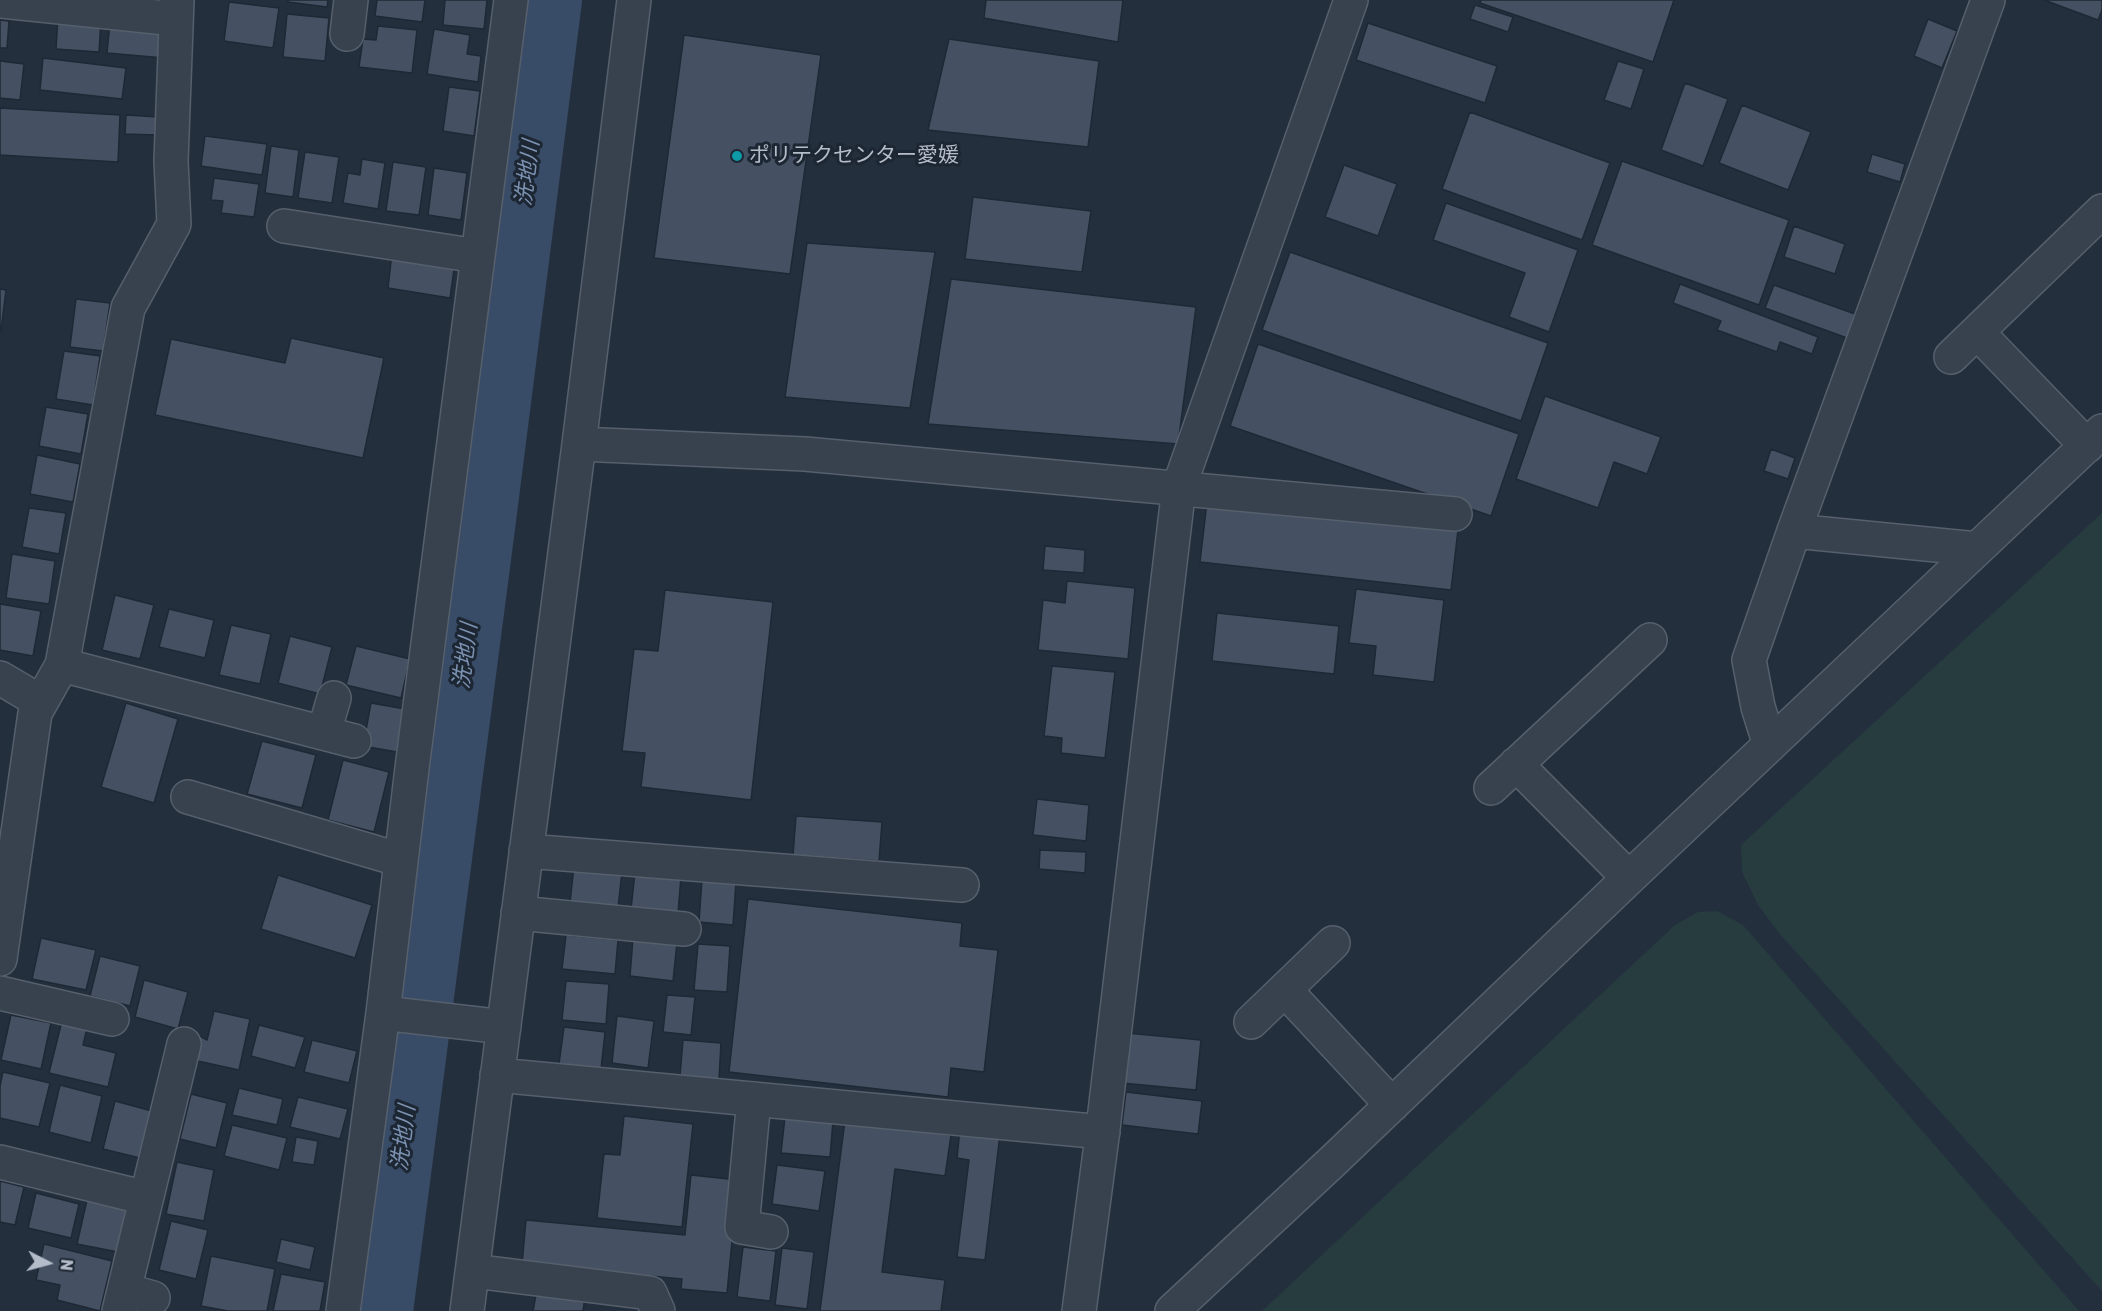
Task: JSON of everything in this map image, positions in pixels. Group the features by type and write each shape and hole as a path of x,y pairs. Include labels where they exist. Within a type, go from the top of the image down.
{"street":[{"path":"347,34 351,0"},
{"path":"343,1311 388,1014 401,860 511,0"},
{"path":"467,1311 497,1076 488,1025 518,913 634,0"},
{"path":"1078,1311 1103,1132 1179,488 1351,0"},
{"path":"1770,745 1758,707 1749,660 1988,0"},
{"path":"0,1 177,9 171,161 174,224 128,308 62,665 35,712 1,947"},
{"path":"1951,357 2102,211"},
{"path":"284,226 477,256"},
{"path":"1172,1311 2094,438 1977,332"},
{"path":"579,444 805,454 1455,514"},
{"path":"1794,531 1977,549"},
{"path":"1491,788 1650,640"},
{"path":"62,665 339,736 334,698"},
{"path":"0,678 41,702"},
{"path":"1516,764 1629,878"},
{"path":"188,797 401,860"},
{"path":"526,851 962,885"},
{"path":"518,913 684,929"},
{"path":"1251,1022 1333,943"},
{"path":"1285,990 1392,1105"},
{"path":"0,993 112,1019"},
{"path":"388,1014 488,1025"},
{"path":"132,1300 146,1198 188,1064"},
{"path":"497,1076 1103,1132"},
{"path":"754,1099 742,1227 771,1232"},
{"path":"0,1162 146,1198"},
{"path":"473,1271 650,1293 658,1311"}],"green space":[{"path":"2102,513 2102,1291 1779,933 1758,905 1742,872 1741,845"},
{"path":"1717,911 1743,925 2079,1311 1262,1311 1675,925 1698,912"}],"building":[{"path":"288,0 328,0 327,7 288,2"},
{"path":"377,0 425,0 422,22 375,16"},
{"path":"445,0 487,0 484,29 443,25"},
{"path":"986,0 1123,0 1118,42 984,18"},
{"path":"1481,0 1674,0 1653,62 1480,3"},
{"path":"2044,0 2102,0 2102,10 2098,20"},
{"path":"229,2 279,8 273,48 224,41"},
{"path":"1475,5 1513,17 1508,32 1470,19"},
{"path":"287,14 329,18 325,61 283,57"},
{"path":"58,17 101,20 99,52 56,49"},
{"path":"1928,19 1957,31 1942,68 1914,56"},
{"path":"0,20 9,21 7,48 0,48"},
{"path":"110,22 167,27 164,58 107,53"},
{"path":"1368,23 1497,66 1485,103 1356,60"},
{"path":"378,26 417,30 412,73 359,67 363,39 376,40"},
{"path":"434,29 470,35 467,54 481,56 478,82 427,74"},
{"name":"ポリテクセンター愛媛","path":"684,35 821,55 790,274 654,258"},
{"path":"949,39 1099,61 1088,147 928,130"},
{"path":"43,58 126,68 122,99 40,90"},
{"path":"0,61 24,64 20,100 0,98"},
{"path":"1618,61 1644,69 1631,109 1604,100"},
{"path":"1685,83 1728,99 1703,166 1661,150"},
{"path":"449,87 480,91 474,136 443,131"},
{"path":"1742,105 1811,132 1788,190 1719,163"},
{"path":"0,108 120,115 118,162 0,155"},
{"path":"1470,112 1610,163 1582,240 1442,189"},
{"path":"126,115 158,117 157,135 125,134"},
{"path":"205,136 267,144 262,175 201,166"},
{"path":"271,146 299,150 293,197 265,193"},
{"path":"305,152 339,157 332,203 298,198"},
{"path":"1872,154 1905,164 1900,182 1867,172"},
{"path":"362,159 385,163 378,209 343,203 348,173 360,175"},
{"path":"1622,161 1789,220 1759,305 1592,245"},
{"path":"393,162 426,167 419,215 386,211"},
{"path":"1344,165 1397,184 1378,236 1325,217"},
{"path":"434,168 467,173 461,220 428,215"},
{"path":"214,178 259,184 254,217 221,213 223,201 211,200"},
{"path":"973,197 1091,211 1082,272 965,259"},
{"path":"1446,203 1578,250 1549,332 1509,317 1525,273 1433,240"},
{"path":"1794,226 1845,244 1835,274 1784,257"},
{"path":"807,243 935,252 910,408 785,397"},
{"path":"1290,252 1548,343 1521,421 1262,330"},
{"path":"392,253 455,262 450,298 388,288"},
{"path":"951,279 1196,307 1178,444 928,424"},
{"path":"1680,284 1818,337 1812,354 1780,342 1777,352 1717,330 1721,321 1673,303"},
{"path":"1774,285 1855,314 1847,338 1765,308"},
{"path":"0,289 6,290 1,331 0,331"},
{"path":"76,299 110,303 103,351 70,347"},
{"path":"291,338 384,358 363,458 155,415 171,339 285,363"},
{"path":"1258,344 1519,434 1491,516 1230,426"},
{"path":"64,351 100,356 93,405 56,399"},
{"path":"1545,396 1661,437 1647,474 1614,462 1598,508 1516,479"},
{"path":"46,407 88,414 81,454 39,446"},
{"path":"1771,449 1795,458 1788,479 1764,471"},
{"path":"37,455 80,464 73,502 30,494"},
{"path":"1207,502 1458,530 1451,590 1200,562"},
{"path":"29,508 66,513 59,554 22,547"},
{"path":"1045,546 1085,550 1084,573 1043,570"},
{"path":"12,554 55,561 49,604 6,598"},
{"path":"1067,581 1135,588 1128,659 1038,650 1043,600 1065,603"},
{"path":"1356,589 1444,600 1434,682 1373,675 1376,646 1349,643"},
{"path":"665,590 773,602 751,800 641,787 645,753 622,751 634,649 658,651"},
{"path":"115,595 154,605 140,659 102,650"},
{"path":"0,604 41,611 33,656 0,650"},
{"path":"169,609 214,620 205,658 159,647"},
{"path":"1217,613 1339,626 1334,674 1212,661"},
{"path":"231,625 271,634 260,684 219,675"},
{"path":"290,636 332,647 320,694 278,683"},
{"path":"356,646 410,659 401,698 346,685"},
{"path":"1052,666 1115,672 1105,758 1061,753 1062,738 1044,736"},
{"path":"126,703 178,719 154,803 101,787"},
{"path":"371,703 405,709 397,752 363,746"},
{"path":"262,741 316,755 302,808 247,794"},
{"path":"343,760 389,772 374,832 328,820"},
{"path":"1037,799 1089,805 1086,841 1033,835"},
{"path":"796,816 882,822 879,861 793,855"},
{"path":"1040,850 1086,852 1085,873 1039,869"},
{"path":"574,866 622,872 618,908 570,903"},
{"path":"635,872 681,877 678,913 631,909"},
{"path":"278,875 372,905 355,958 261,929"},
{"path":"702,879 736,882 733,925 699,922"},
{"path":"748,899 962,923 960,946 998,950 984,1072 951,1068 948,1097 729,1072"},
{"path":"566,935 618,940 615,974 562,969"},
{"path":"41,938 96,950 86,990 32,979"},
{"path":"633,938 677,942 673,981 630,976"},
{"path":"698,944 730,946 727,992 694,990"},
{"path":"100,956 140,966 130,1006 90,996"},
{"path":"144,980 188,992 178,1029 135,1017"},
{"path":"566,981 609,984 606,1024 562,1020"},
{"path":"667,995 695,997 691,1035 663,1032"},
{"path":"214,1011 250,1019 239,1070 193,1060 198,1035 207,1040"},
{"path":"11,1015 51,1023 41,1069 1,1060"},
{"path":"617,1016 654,1021 648,1068 612,1063"},
{"path":"63,1017 88,1024 83,1045 116,1053 108,1087 49,1073"},
{"path":"259,1025 305,1037 295,1068 251,1056"},
{"path":"564,1027 605,1032 601,1069 559,1064"},
{"path":"1127,1033 1201,1040 1196,1090 1122,1083"},
{"path":"312,1040 357,1051 349,1083 304,1072"},
{"path":"683,1040 721,1043 719,1079 680,1076"},
{"path":"3,1072 50,1083 39,1127 0,1118 0,1086"},
{"path":"60,1085 102,1096 91,1143 49,1132"},
{"path":"239,1088 283,1099 277,1125 232,1115"},
{"path":"1126,1092 1202,1101 1198,1134 1122,1125"},
{"path":"191,1094 227,1103 216,1148 180,1139"},
{"path":"298,1097 348,1109 340,1139 290,1127"},
{"path":"115,1101 152,1111 140,1158 103,1149"},
{"path":"624,1116 693,1124 682,1227 597,1218 604,1154 620,1155"},
{"path":"785,1117 833,1121 830,1157 781,1153"},
{"path":"845,1121 951,1135 945,1176 895,1169 882,1272 945,1280 941,1311 820,1311"},
{"path":"232,1125 287,1138 279,1170 224,1156"},
{"path":"960,1129 1000,1134 985,1260 957,1257 969,1160 957,1158"},
{"path":"296,1137 318,1141 314,1165 292,1162"},
{"path":"177,1162 214,1170 204,1221 166,1214"},
{"path":"777,1165 825,1171 819,1211 772,1204"},
{"path":"691,1175 738,1180 727,1293 681,1289 682,1279 522,1264 526,1220 685,1235"},
{"path":"0,1181 24,1187 15,1225 0,1222"},
{"path":"36,1193 79,1204 71,1238 28,1228"},
{"path":"87,1200 128,1209 118,1252 77,1244"},
{"path":"171,1221 208,1230 196,1279 159,1270"},
{"path":"281,1239 315,1247 310,1270 276,1262"},
{"path":"44,1244 112,1261 100,1311 57,1300 60,1285 36,1280"},
{"path":"743,1247 776,1251 770,1301 737,1297"},
{"path":"782,1248 814,1252 807,1309 775,1305"},
{"path":"211,1256 275,1269 267,1311 228,1311 201,1306"},
{"path":"281,1274 325,1282 320,1311 273,1311"},
{"path":"537,1289 585,1297 583,1311 533,1311"}],"waterway":[{"name":"洗地川","path":"382,1311 551,0"}],"place":[{"name":"ポリテクセンター愛媛","path":"737,156"}]}
